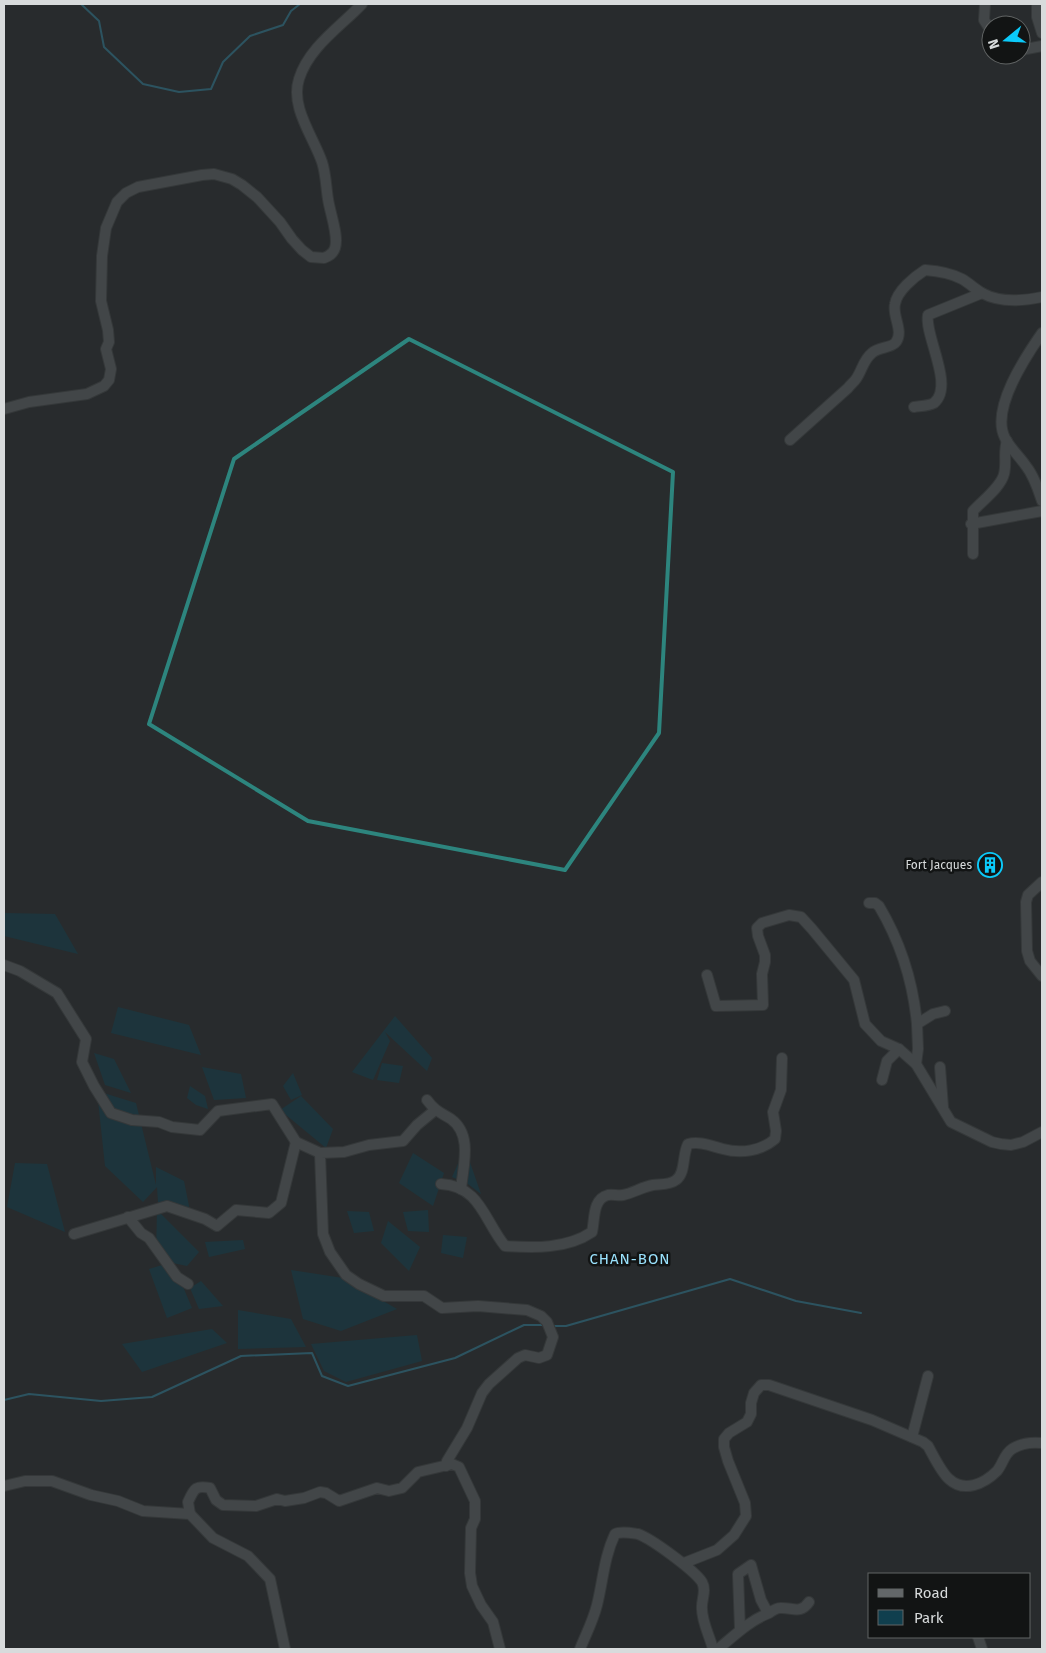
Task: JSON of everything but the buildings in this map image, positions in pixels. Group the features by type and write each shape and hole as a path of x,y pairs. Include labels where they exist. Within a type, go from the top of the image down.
{"street":[{"path":"4,409 29,402 87,394 104,386 109,380 111,369 106,349 109,342 108,330 101,304 102,256 106,228 113,209 126,193 132,190 202,174 223,176 242,185 256,197 280,222 292,239 311,257 324,258 334,251 336,246 327,182 322,162 299,107 298,80 314,51 362,4"},
{"path":"1039,4 1037,6 1037,17 1042,33"},
{"path":"790,440 848,388 871,353 896,342 899,330 894,305 898,296 918,274 925,270 946,273 963,280 982,293 1020,302 1042,297"},
{"path":"914,407 934,403 938,398 940,388 939,364 930,333 928,315 982,293"},
{"path":"1042,333 1016,374 1003,408 1004,437 1033,476 1042,500"},
{"path":"973,554 972,511 990,494 1004,476 1007,442"},
{"path":"971,524 1042,511"},
{"path":"1042,882 1028,895 1026,902 1026,951 1030,961 1042,976"},
{"path":"869,903 879,906 896,939 911,980 917,1024 918,1049 916,1064"},
{"path":"707,975 712,1006 763,1005 762,974 765,955 758,936 758,928 762,923 781,917 789,915 800,917 854,980 865,1024 881,1041 900,1049 916,1064 951,1122 1000,1144 1011,1145 1023,1142 1042,1132"},
{"path":"4,965 20,971 56,993 86,1039 82,1062 111,1113 132,1120 159,1122 172,1127 200,1130 218,1111 272,1104 296,1142 320,1153 344,1152 369,1145 403,1141 417,1124 434,1110"},
{"path":"917,1024 932,1014 945,1011"},
{"path":"882,1080 886,1061 900,1049"},
{"path":"441,1184 454,1184 474,1197 505,1246 525,1248 568,1243 592,1232 594,1212 602,1198 609,1195 620,1196 640,1188 670,1183 676,1180 681,1175 684,1154 688,1144 702,1143 738,1152 760,1148 775,1139 776,1130 773,1112 781,1090 782,1058"},
{"path":"940,1067 944,1113"},
{"path":"427,1100 434,1110 451,1119 461,1128 466,1143 461,1189"},
{"path":"74,1234 167,1206 205,1219 217,1226 236,1210 269,1213 281,1203 296,1142"},
{"path":"320,1153 323,1234 330,1252 346,1275 359,1284 384,1296 424,1296 442,1308 478,1306 527,1310 541,1316 551,1330 553,1341 547,1355 539,1358 525,1355 518,1358 489,1384 482,1394 467,1428 447,1461 446,1466"},
{"path":"128,1217 141,1233 149,1238 177,1277 188,1284"},
{"path":"912,1437 928,1376"},
{"path":"684,1563 717,1550 734,1535 746,1516 745,1503 728,1461 724,1440 729,1433 747,1422 751,1414 751,1403 754,1393 761,1386 769,1385 872,1420 912,1437 928,1446 948,1478 959,1485 967,1487 982,1482 998,1470 1006,1454 1014,1447 1031,1442 1042,1443"},
{"path":"285,1649 270,1578 248,1556 213,1538 190,1514 188,1502 194,1490 201,1486 210,1488 216,1500 223,1505 256,1506 277,1500 285,1501 304,1498 320,1492 326,1493 338,1501 377,1488 389,1491 402,1488 418,1472 452,1464 459,1467 475,1501 475,1519 471,1528 470,1572 472,1586 493,1622 500,1649"},
{"path":"4,1486 25,1481 52,1481 92,1495 118,1501 143,1512 190,1514"},
{"path":"580,1649 592,1623 604,1564 615,1534 620,1532 638,1534 684,1563 703,1583 702,1610 713,1649"},
{"path":"740,1629 738,1574 751,1565 761,1600 768,1613"},
{"path":"718,1649 740,1629 768,1613 780,1608 791,1610 802,1608 809,1602"}],"highlighted area":[{"path":"409,339 673,472 659,733 565,870 308,821 149,724 234,459"}],"green space":[{"path":"4,913 55,914 78,954 4,936"},
{"path":"118,1007 189,1025 201,1055 111,1033"},
{"path":"395,1016 432,1058 427,1071 385,1032 390,1041 373,1080 352,1072"},
{"path":"94,1053 114,1059 131,1093 105,1085"},
{"path":"382,1063 403,1066 399,1083 377,1080"},
{"path":"202,1067 241,1074 246,1098 214,1100"},
{"path":"293,1073 302,1095 291,1100 283,1086"},
{"path":"190,1086 205,1096 208,1109 196,1105 187,1098"},
{"path":"97,1091 136,1103 156,1185 156,1167 184,1181 190,1211 158,1202 157,1187 143,1202 105,1166"},
{"path":"301,1096 333,1129 326,1148 280,1110"},
{"path":"465,1148 481,1194 468,1184 452,1177"},
{"path":"413,1153 444,1173 433,1206 399,1183"},
{"path":"15,1163 47,1164 65,1232 7,1207"},
{"path":"157,1210 199,1252 187,1266 173,1263 192,1308 167,1318 149,1269 172,1262 156,1257"},
{"path":"428,1210 429,1232 408,1231 403,1212"},
{"path":"347,1211 369,1212 374,1231 354,1233"},
{"path":"388,1221 420,1247 409,1271 381,1243"},
{"path":"443,1235 467,1237 463,1258 441,1253"},
{"path":"243,1240 245,1249 209,1257 205,1242"},
{"path":"291,1270 343,1278 397,1309 341,1331 303,1319"},
{"path":"201,1281 223,1306 199,1309 190,1288"},
{"path":"238,1310 291,1319 306,1347 238,1349"},
{"path":"212,1329 227,1343 142,1372 122,1344"},
{"path":"417,1335 422,1361 346,1382 324,1371 311,1344"}],"waterway":[{"path":"81,4 99,21 104,47 143,84 179,92 211,89 223,62 250,36 283,25 291,11 300,4"},
{"path":"552,1326 566,1326 730,1279 796,1301 861,1313"},
{"path":"4,1400 29,1394 101,1401 152,1397 241,1356 312,1353 322,1376 348,1386 455,1358 524,1325 545,1325"}],"place":[{"name":"Fort Jacques","path":"990,865"}],"district":[{"name":"CHAN-BON","path":"630,1259"}]}
